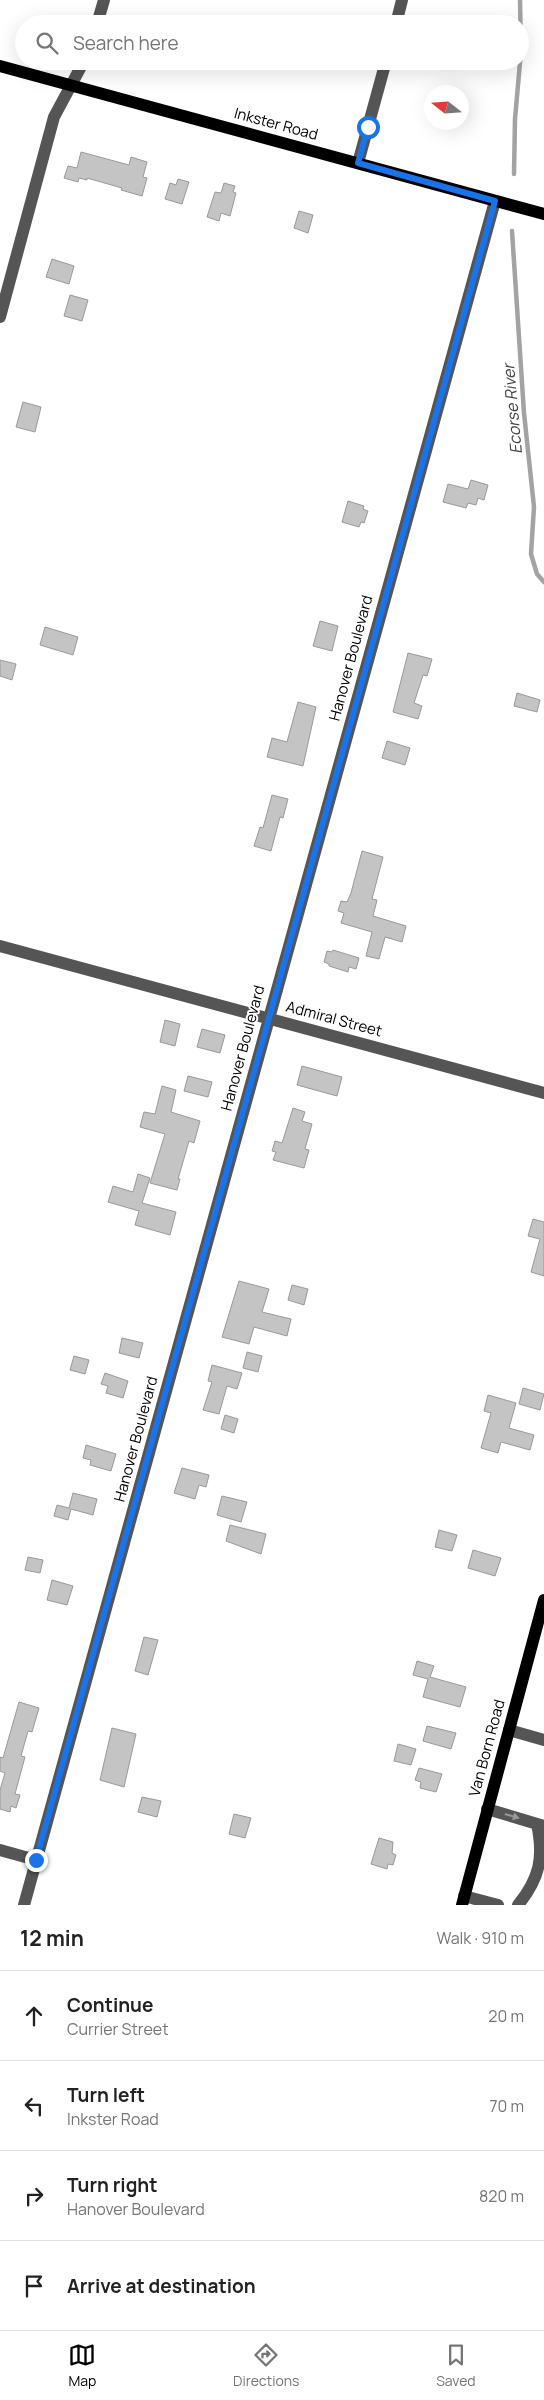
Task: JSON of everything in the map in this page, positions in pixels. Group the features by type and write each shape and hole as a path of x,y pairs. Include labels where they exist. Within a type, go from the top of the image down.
{"main road":[{"name":"Inkster Road","path":"0,66 544,214"},
{"name":"Van Born Road","path":"463,1900 544,1600"}],"street":[{"path":"100,15 104,0"},
{"path":"398,15 402,0"},
{"path":"0,317 54,117 73,86 80,70"},
{"path":"358,163 384,70"},
{"name":"Hanover Boulevard","path":"24,1905 495,201"},
{"name":"Admiral Street","path":"0,946 544,1093"},
{"path":"508,1730 544,1740"},
{"path":"487,1809 540,1825 542,1846 539,1870 526,1895 518,1905"},
{"path":"0,1850 36,1860"},
{"path":"463,1900 498,1905"}],"building":[{"path":"81,152 129,165 131,157 147,162 143,177 147,178 142,196 87,178 87,180 79,178 78,182 64,178 68,166 77,168"},
{"path":"178,179 189,182 182,204 165,199 170,183 176,185"},
{"path":"224,183 235,186 233,192 236,193 230,216 221,213 219,221 207,217 215,192 221,193"},
{"path":"299,211 313,215 308,233 294,228"},
{"path":"52,259 74,266 69,284 46,277"},
{"path":"70,295 88,300 82,321 64,316"},
{"path":"23,402 41,407 35,432 16,427"},
{"path":"471,480 488,485 484,500 478,498 476,505 468,503 466,508 443,502 448,484 468,489"},
{"path":"348,501 364,506 363,509 368,511 364,523 361,522 359,527 342,522"},
{"path":"320,621 338,626 332,651 313,646"},
{"path":"45,627 78,637 73,655 40,645"},
{"path":"408,653 432,659 427,676 423,675 414,703 422,706 418,719 393,712"},
{"path":"0,660 16,664 12,680 0,676"},
{"path":"517,693 540,700 537,712 514,706"},
{"path":"298,702 316,707 303,766 267,757 272,738 287,742"},
{"path":"387,741 410,748 405,765 382,758"},
{"path":"272,795 288,799 283,818 280,817 271,851 254,846 260,827 263,828"},
{"path":"362,851 383,857 372,899 377,900 373,916 406,926 402,942 385,937 379,959 366,956 372,932 341,923 344,913 338,911 341,901 347,902 351,893"},
{"path":"333,950 359,958 356,969 349,967 348,972 329,966 329,964 324,962 327,951 332,952"},
{"path":"165,1020 180,1024 175,1046 160,1042"},
{"path":"202,1029 225,1035 220,1053 197,1047"},
{"path":"302,1066 342,1077 337,1096 297,1085"},
{"path":"188,1076 212,1082 208,1097 184,1091"},
{"path":"162,1086 176,1090 171,1112 200,1121 194,1143 189,1141 178,1179 180,1179 177,1190 150,1183 165,1134 140,1127 144,1112 155,1114"},
{"path":"293,1108 305,1112 302,1121 312,1124 305,1149 309,1150 304,1168 273,1160 276,1152 272,1151 275,1141 282,1143"},
{"path":"138,1174 150,1178 142,1203 176,1212 170,1235 135,1225 139,1211 108,1202 113,1186 133,1192"},
{"path":"533,1219 544,1222 544,1276 531,1272 540,1239 528,1236"},
{"path":"239,1281 269,1289 262,1312 291,1319 287,1336 254,1327 249,1344 222,1337"},
{"path":"292,1285 308,1289 304,1305 288,1300"},
{"path":"122,1338 143,1343 139,1358 119,1353"},
{"path":"247,1352 262,1356 258,1372 243,1368"},
{"path":"74,1356 89,1360 85,1374 70,1370"},
{"path":"212,1365 242,1373 237,1389 227,1386 219,1414 203,1410 212,1382 208,1381"},
{"path":"105,1373 128,1381 123,1398 106,1393 108,1386 101,1384"},
{"path":"523,1388 544,1394 540,1410 519,1404"},
{"path":"488,1395 516,1403 509,1428 534,1435 530,1450 501,1442 498,1453 481,1448 491,1413 484,1411"},
{"path":"225,1415 238,1419 234,1433 221,1429"},
{"path":"86,1445 116,1454 111,1471 90,1465 91,1460 83,1458"},
{"path":"182,1468 209,1475 206,1487 199,1485 195,1499 174,1493"},
{"path":"73,1493 97,1499 93,1515 71,1509 68,1520 54,1516 57,1505 69,1508"},
{"path":"222,1496 247,1502 241,1522 217,1515"},
{"path":"230,1525 266,1534 261,1554 226,1541"},
{"path":"439,1530 457,1535 452,1551 435,1547"},
{"path":"473,1550 501,1558 495,1576 468,1568"},
{"path":"28,1557 43,1560 40,1573 25,1570"},
{"path":"52,1580 73,1586 67,1605 47,1600"},
{"path":"144,1637 158,1640 148,1675 135,1671"},
{"path":"417,1661 434,1666 430,1677 466,1687 460,1707 423,1697 428,1679 413,1675"},
{"path":"19,1702 39,1708 32,1732 28,1731 21,1756 25,1757 15,1794 20,1795 16,1808 11,1806 10,1812 0,1809 0,1790 5,1773 0,1771 0,1757 3,1758"},
{"path":"427,1726 456,1733 451,1749 423,1741"},
{"path":"112,1728 136,1734 124,1787 100,1780"},
{"path":"398,1744 416,1749 411,1765 394,1761"},
{"path":"419,1768 442,1774 436,1792 420,1788 421,1782 415,1780"},
{"path":"142,1797 161,1801 157,1817 138,1812"},
{"path":"234,1814 251,1818 245,1838 229,1834"},
{"path":"379,1838 393,1842 392,1853 396,1855 393,1865 388,1864 387,1869 371,1864"}],"waterway":[{"name":"Ecorse River","path":"520,0 520,15"},
{"name":"Ecorse River","path":"514,174 515,119 519,70"},
{"name":"Ecorse River","path":"512,231 524,413 534,507 531,554 537,574 544,582"}],"route":[{"path":"36,1860 495,201 358,163 368,127"}]}
